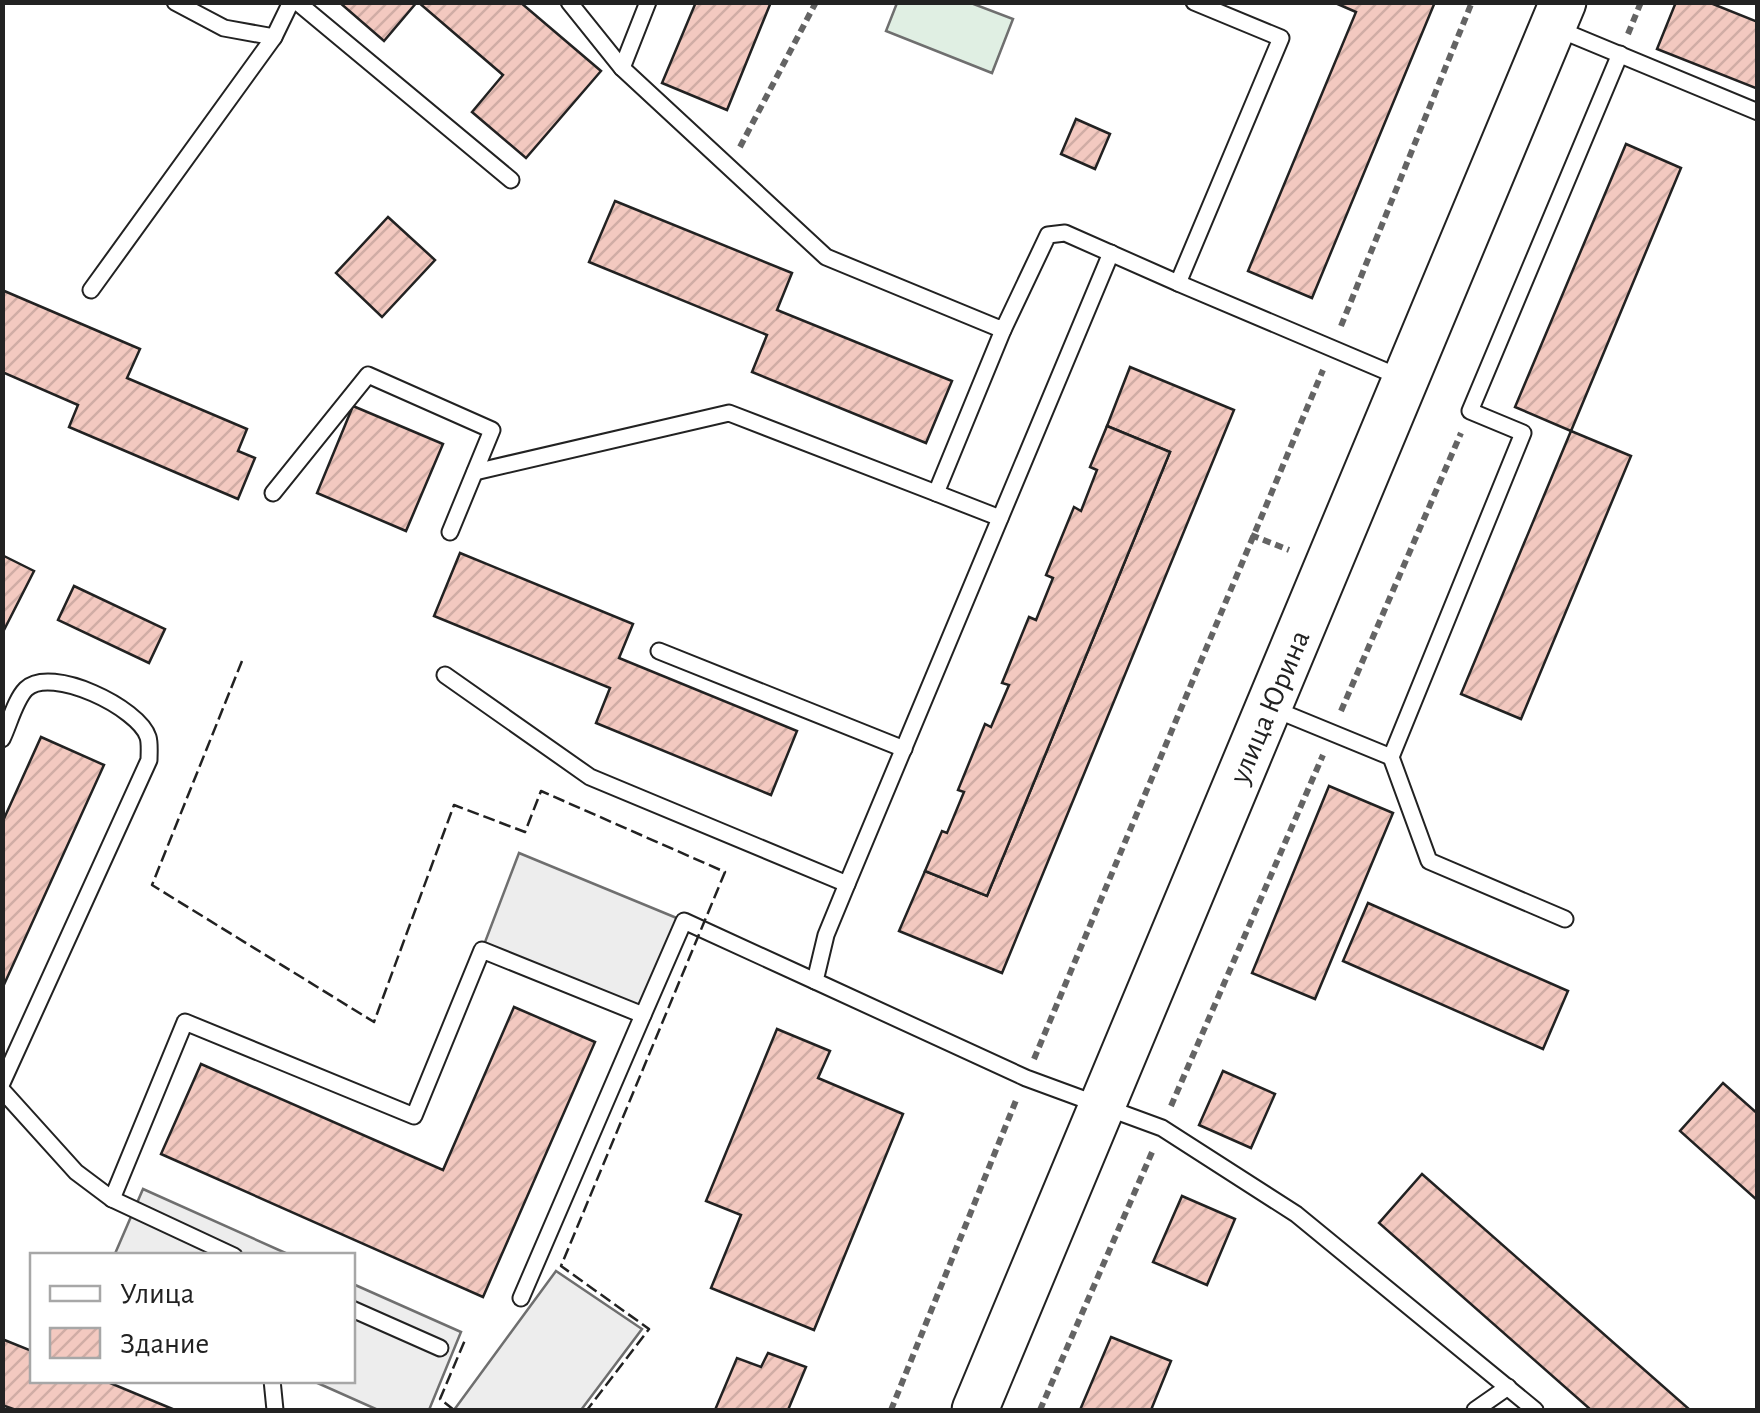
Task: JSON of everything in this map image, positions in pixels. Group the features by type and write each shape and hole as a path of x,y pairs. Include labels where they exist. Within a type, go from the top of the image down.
{"main road":[{"name":"улица Юрина","path":"974,1410 1558,15"}],"lane":[{"path":"175,2 224,28 274,37"},
{"path":"91,290 274,37 294,2 512,180"},
{"path":"569,2 622,68 728,170 826,256 1003,330"},
{"path":"622,68 648,2"},
{"path":"1178,283 1281,38 1194,2"},
{"path":"1558,15 1620,54 1758,112"},
{"path":"1565,918 1428,861 1390,757 1524,433 1470,411 1620,54"},
{"path":"936,493 1003,330 1048,235 1065,233 1406,380"},
{"path":"816,981 826,935 1111,253"},
{"path":"273,492 368,375 492,430 450,532"},
{"path":"475,472 729,412 1000,518"},
{"path":"659,651 904,749"},
{"path":"445,675 590,777 847,884"},
{"path":"2,739 26,690 42,681 63,680 138,721 148,736 149,760 2,1086 76,1172 112,1199 228,1253"},
{"path":"1270,707 1390,757"},
{"path":"521,1298 684,921 1026,1078 1162,1128 1296,1214 1536,1410"},
{"path":"112,1199 185,1022 414,1116 482,950 643,1016"},
{"path":"355,1310 440,1348"},
{"path":"272,1383 274,1410"},
{"path":"1475,1410 1508,1387"}],"path":[{"path":"728,170 816,2"},
{"path":"890,1410 1472,2"},
{"path":"1620,54 1641,2"},
{"path":"1040,1410 1470,411"},
{"path":"1251,535 1288,552 1294,537"}],"green space":[{"path":"897,3 971,3 1013,19 992,73 886,31"}],"shaded area":[{"path":"519,853 684,921 643,1015 482,950"},
{"path":"143,1189 286,1253 115,1253"},
{"path":"556,1271 642,1329 581,1410 454,1410"},
{"path":"355,1285 461,1332 429,1410 378,1410 317,1383 355,1383"}],"building":[{"path":"339,2 417,2 384,41"},
{"path":"418,2 520,2 601,71 526,158 472,112 503,75"},
{"path":"696,2 771,2 727,110 662,83"},
{"path":"1333,2 1435,2 1312,298 1248,271 1356,12"},
{"path":"1676,2 1708,2 1758,22 1758,89 1657,49"},
{"path":"1076,119 1110,134 1095,169 1061,154"},
{"path":"1626,144 1681,168 1571,431 1515,407"},
{"path":"615,201 792,273 777,310 952,381 926,443 752,372 767,335 589,262"},
{"path":"388,217 435,260 382,317 336,273"},
{"path":"2,290 140,349 127,378 247,429 238,451 255,458 238,499 69,427 78,405 2,372"},
{"path":"1130,367 1234,410 1002,973 899,931 925,871 987,896 1170,452 1107,426"},
{"path":"353,406 443,444 406,531 317,493"},
{"path":"1107,426 1170,452 987,896 925,871 964,792 958,790 985,724 991,727 1009,685 1002,683 1029,617 1036,620 1053,578 1046,575 1074,507 1081,511 1097,470 1090,467"},
{"path":"1571,431 1631,456 1521,719 1461,694"},
{"path":"460,553 633,624 619,658 797,731 771,795 596,723 610,688 434,616"},
{"path":"2,555 34,571 2,634"},
{"path":"74,586 165,629 149,663 58,620"},
{"path":"41,737 104,765 2,989 2,823"},
{"path":"1329,786 1393,813 1315,999 1252,973"},
{"path":"1368,903 1568,991 1543,1049 1343,961"},
{"path":"514,1007 595,1042 483,1297 161,1154 201,1064 443,1170"},
{"path":"777,1029 830,1051 818,1078 903,1114 814,1330 711,1288 741,1215 706,1201"},
{"path":"1223,1071 1275,1094 1251,1148 1199,1125"},
{"path":"1723,1083 1758,1114 1758,1201 1680,1131"},
{"path":"1422,1174 1690,1410 1591,1410 1379,1223"},
{"path":"1182,1196 1235,1219 1207,1285 1153,1262"},
{"path":"1111,1337 1171,1361 1151,1410 1080,1410"},
{"path":"2,1339 30,1350 30,1383 110,1383 175,1410 16,1410 2,1405"},
{"path":"768,1353 806,1367 788,1410 715,1410 737,1358 761,1367"}],"fence":[{"path":"242,661 152,885 374,1022 454,805 525,832 541,791 725,872 561,1266 649,1329 587,1410"},
{"path":"454,1410 440,1399 465,1340"}]}
